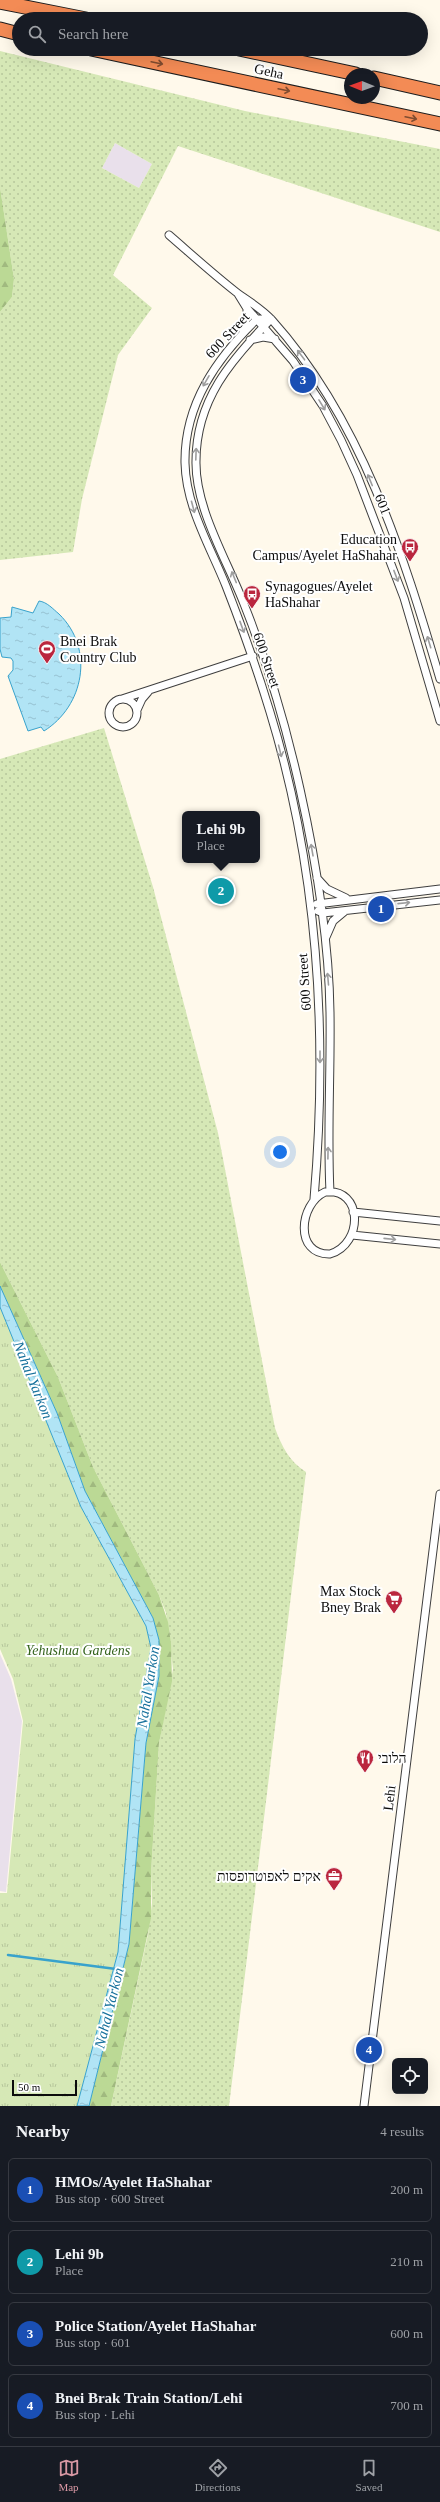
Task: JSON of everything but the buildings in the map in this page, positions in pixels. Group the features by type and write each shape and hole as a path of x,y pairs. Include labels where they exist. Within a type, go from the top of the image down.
{"highway":[{"path":"0,2 51,12"},
{"path":"0,29 12,32"},
{"name":"Geha","path":"123,56 438,124"},
{"name":"Geha","path":"272,56 344,71"},
{"path":"380,79 436,92"}],"street":[{"path":"169,235 237,293"},
{"name":"601","path":"237,293 246,307 293,361 323,406 357,475 404,598 440,721"},
{"name":"601","path":"237,293 252,302 271,319 302,355 332,401 350,435 372,485 414,594 440,679"},
{"path":"242,333 247,316 246,307"},
{"name":"600 Street","path":"271,319 257,318 242,333 213,368 196,400 186,443 185,464 195,515 253,656 271,716 290,791 310,909 320,1018 319,1126 314,1199"},
{"name":"600 Street","path":"271,319 250,340 222,374 206,404 196,444 196,464 205,512 244,604 281,713 300,789 316,876 325,941 330,1018 328,1156 330,1192"},
{"path":"250,340 263,337 275,339"},
{"path":"148,692 142,698 137,710 137,718 131,725 122,727 113,723 109,710 114,702 122,698 148,692 253,656"},
{"path":"122,698 131,701 137,710"},
{"path":"316,876 321,884 334,894 350,899"},
{"path":"310,909 320,902 440,889"},
{"path":"310,909 321,912 350,910 440,900"},
{"path":"325,941 333,921 350,910"},
{"path":"330,1192 346,1198 353,1212 354,1226 352,1235 347,1243 337,1252 324,1254 314,1250 306,1239 304,1227 307,1209 314,1199 330,1192"},
{"path":"353,1212 440,1221"},
{"path":"352,1235 440,1244"},
{"name":"Lehi","path":"364,2106 440,1494"}],"shaded area":[{"path":"115,143 152,164 139,188 102,168"},
{"path":"0,1654 11,1679 22,1721 6,1892 0,1891"}],"green space":[{"path":"0,51 12,54 12,56 20,56 245,111 440,149 440,232 178,146 113,275 152,308 118,355 82,499 73,552 0,560 0,312 12,297 14,279 0,187","holes":["115,143 152,164 139,188 102,168"]},
{"path":"0,187 14,279 12,297 0,312"},
{"path":"104,728 153,887 218,1133 275,1428 287,1453 300,1468 306,1472 229,2106 111,2106 148,1934 152,1903 151,1873 159,1743 173,1669 166,1613 159,1595 93,1467 58,1377 0,1262 0,759"},
{"path":"0,1262 58,1377 93,1467 159,1595 168,1622 171,1644 172,1681 159,1743 151,1873 151,1918 111,2106 89,2106 129,1944 146,1743 159,1676 160,1651 153,1618 85,1491 57,1413 0,1286"},
{"name":"Yehushua Gardens","path":"0,1307 81,1507 146,1626 151,1648 135,1739 118,1952 77,2106 0,2106 0,1893 7,1893 23,1721 13,1679 0,1649"}],"water":[{"name":"Bnei Brak Country Club","path":"39,601 45,603 59,614 70,628 77,644 81,660 80,676 76,692 68,707 58,720 44,731 41,727 28,731 8,676 13,670 13,661 11,658 2,657 0,649 0,618 11,617 12,607 33,613"},
{"name":"Nahal Yarkon","path":"0,1286 57,1413 85,1491 153,1618 159,1640 159,1676 146,1743 129,1944 89,2106 77,2106 118,1952 135,1739 151,1648 146,1626 81,1507 0,1307"}],"waterway":[{"name":"Nahal Yarkon","path":"8,1955 116,1969"}],"place":[{"name":"Police Station/Ayelet HaShahar","path":"303,380"},
{"name":"Education Campus/Ayelet HaShahar","path":"410,562"},
{"name":"Synagogues/Ayelet HaShahar","path":"252,609"},
{"name":"Bnei Brak Country Club","path":"47,664"},
{"name":"Lehi 9b","path":"221,891"},
{"name":"HMOs/Ayelet HaShahar","path":"381,909"},
{"name":"Max Stock Bney Brak","path":"394,1614"},
{"name":"הלובי","path":"365,1773"},
{"name":"אקים לאפוטרופסות","path":"334,1891"},
{"name":"Bnei Brak Train Station/Lehi","path":"369,2050"}]}
